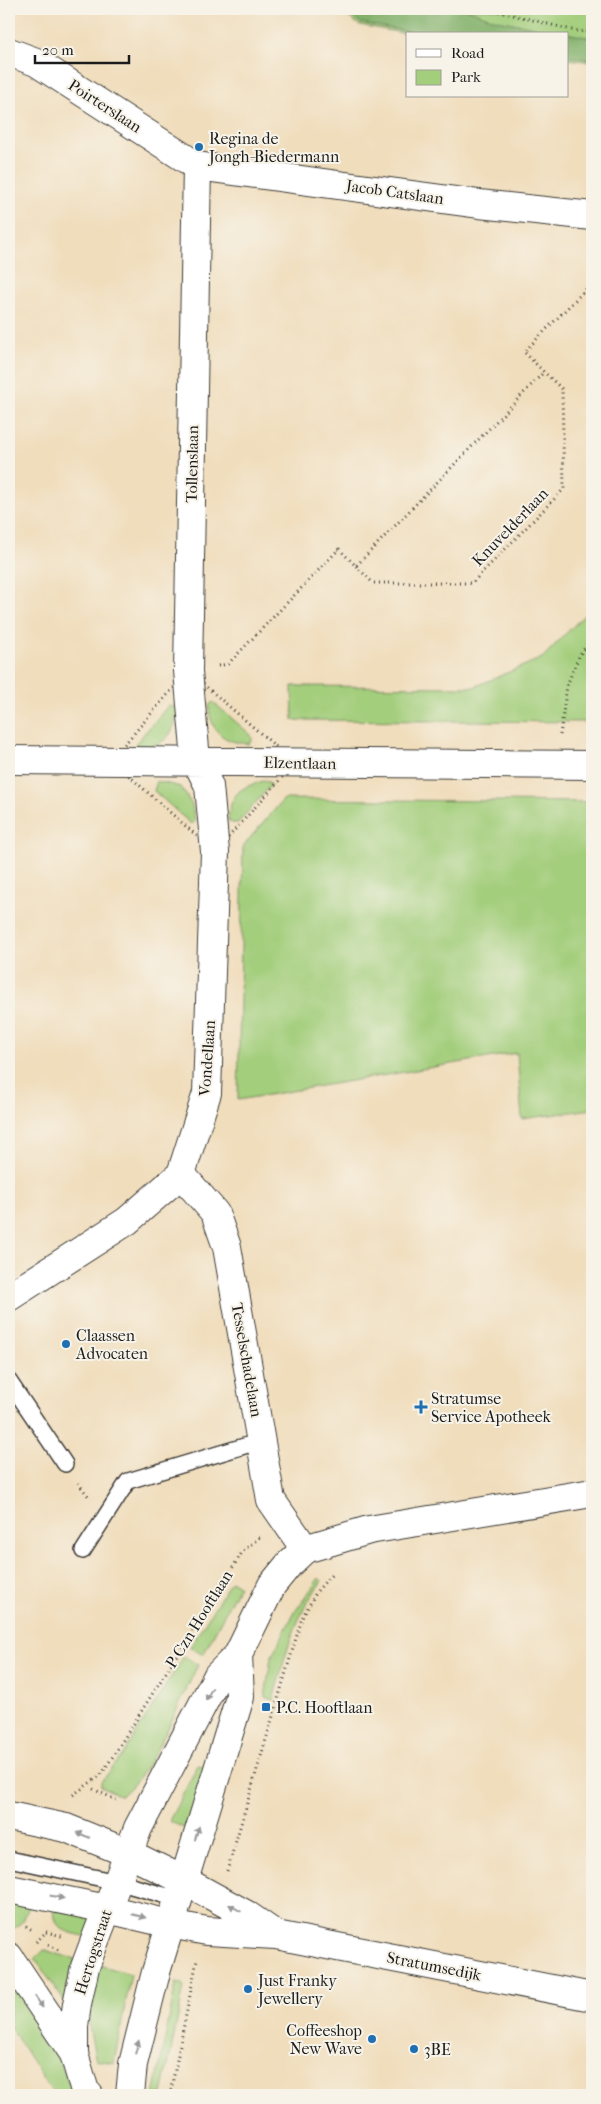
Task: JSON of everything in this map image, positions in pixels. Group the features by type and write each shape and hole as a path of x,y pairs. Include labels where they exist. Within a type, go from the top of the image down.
{"street":[{"name":"Poirterslaan","path":"9,52 36,62 198,166"},
{"name":"Jacob Catslaan","path":"198,166 480,204 592,216"},
{"name":"Tollenslaan","path":"196,760 199,670 198,166"},
{"name":"Elzentlaan","path":"9,760 196,760 295,764 592,764"},
{"name":"Vondellaan","path":"181,1174 207,1093 214,852 209,786 196,760"},
{"path":"9,1297 127,1221 181,1174"},
{"name":"Tesselschadelaan","path":"181,1174 215,1212 227,1247 271,1500 305,1550"},
{"path":"128,1853 138,1828 218,1675 238,1655 272,1585 290,1563 305,1550 369,1530 592,1493"},
{"path":"130,2095 133,2064 170,1924 240,1697 238,1655"},
{"name":"Stratumsedijk","path":"9,1816 66,1828 128,1853 181,1889 247,1914 276,1935"},
{"name":"Hertogstraat","path":"74,2054 76,2011 85,1967 128,1853"},
{"name":"Stratumsedijk","path":"9,1889 107,1908 207,1931 276,1935 592,1997"},
{"name":"Hertogstraat","path":"9,1957 74,2054 89,2095"}],"lane":[{"path":"9,1381 65,1464"},
{"path":"83,1551 128,1481 260,1441"},
{"name":"Stratumsedijk","path":"9,1859 117,1882 181,1889"}],"path":[{"path":"489,9 572,30 592,33"},
{"name":"Knuvelderlaan","path":"199,670 228,664 339,549 373,583 472,583 564,489 562,389 524,352 592,283"},
{"path":"356,566 544,372"},
{"path":"561,765 560,730 566,685 580,654 592,639"},
{"path":"65,1464 86,1495 110,1509"},
{"name":"P Czn Hooftlaan","path":"73,1795 101,1775 243,1551 261,1536 286,1524"},
{"path":"227,1874 302,1618 317,1591 334,1571"},
{"path":"248,1783 253,1784"},
{"path":"93,1789 116,1800"},
{"path":"26,1926 32,1930"},
{"path":"170,2095 195,1965"}],"green space":[{"path":"338,9 592,9 592,62 568,59 568,32 406,32 406,34 359,25"},
{"path":"342,9 466,9 497,20 560,32 410,32 361,23"},
{"path":"568,33 592,38 592,60 568,56"},
{"path":"592,607 592,722 293,720 292,686 474,687 542,658"},
{"path":"213,702 251,735 252,740 249,744 225,738 215,729 209,705"},
{"path":"168,706 178,708 177,717 167,738 155,745 137,747 135,744"},
{"path":"157,781 181,787 192,805 195,822 191,824 154,791"},
{"path":"263,781 269,782 271,785 238,823 232,823 228,820 231,804 237,793 247,786"},
{"path":"284,799 592,802 592,1109 522,1119 517,1053 238,1100 243,846"},
{"path":"319,1578 322,1581 312,1594 297,1623 273,1700 265,1697 271,1658 294,1613"},
{"path":"231,1581 239,1586 203,1655 190,1647"},
{"path":"184,1656 198,1665 144,1771 121,1796 101,1786 101,1782 122,1756"},
{"path":"198,1765 208,1767 186,1829 171,1822 170,1819"},
{"path":"9,1898 30,1904 23,1921 12,1930 9,1928"},
{"path":"54,1910 93,1916 88,1937 69,1932 60,1927 55,1918"},
{"path":"44,1950 75,1959 65,2002 35,1959"},
{"path":"99,1965 131,1974 114,2063 96,2060 90,2032 88,2009"},
{"path":"9,1978 50,2037 74,2095 54,2095 9,2025"},
{"path":"176,1983 182,1984 184,1987 162,2095 154,2095"}],"place":[{"name":"Regina de Jongh-Biedermann","path":"199,147"},
{"name":"Claassen Advocaten","path":"66,1344"},
{"name":"Stratumse Service Apotheek","path":"421,1407"},
{"name":"P.C. Hooftlaan","path":"266,1707"},
{"name":"Just Franky Jewellery","path":"248,1989"},
{"name":"Coffeeshop New Wave","path":"372,2039"},
{"name":"3BE","path":"414,2049"}]}
